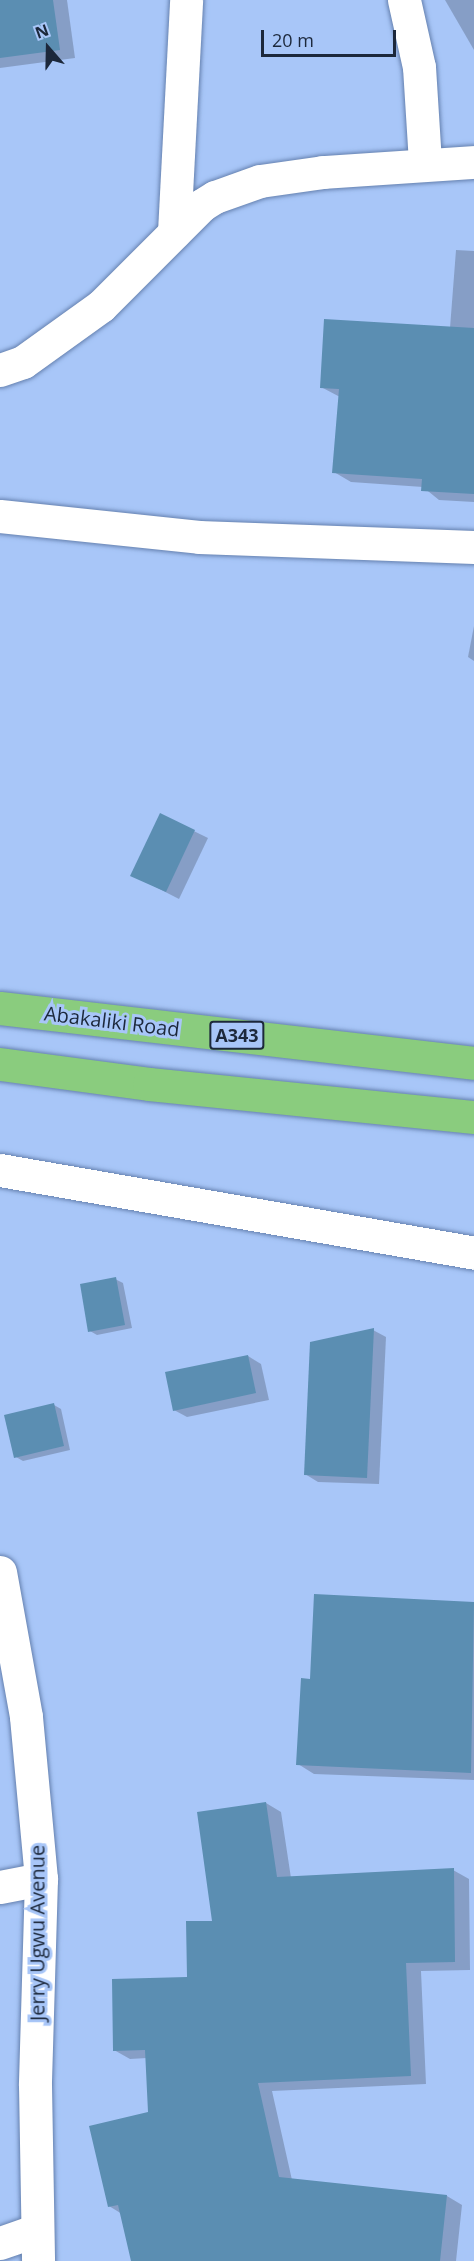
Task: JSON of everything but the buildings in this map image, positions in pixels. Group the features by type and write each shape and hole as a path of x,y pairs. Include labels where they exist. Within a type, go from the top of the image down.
{"highway":[{"name":"Abakaliki Road","path":"0,1008 474,1063"},
{"path":"0,1064 149,1084 474,1117"}],"street":[{"path":"174,232 186,0"},
{"path":"404,0 419,67 425,164"},
{"path":"0,370 23,362 102,306 174,232 215,197 260,181 425,164 474,162"},
{"path":"0,516 199,537 474,547"},
{"path":"0,1170 474,1253"},
{"name":"Jerry Ugwu Avenue","path":"0,1572 26,1717 41,1879 37,2246"},
{"path":"0,1887 41,1879"},
{"path":"0,2243 37,2246"}]}
